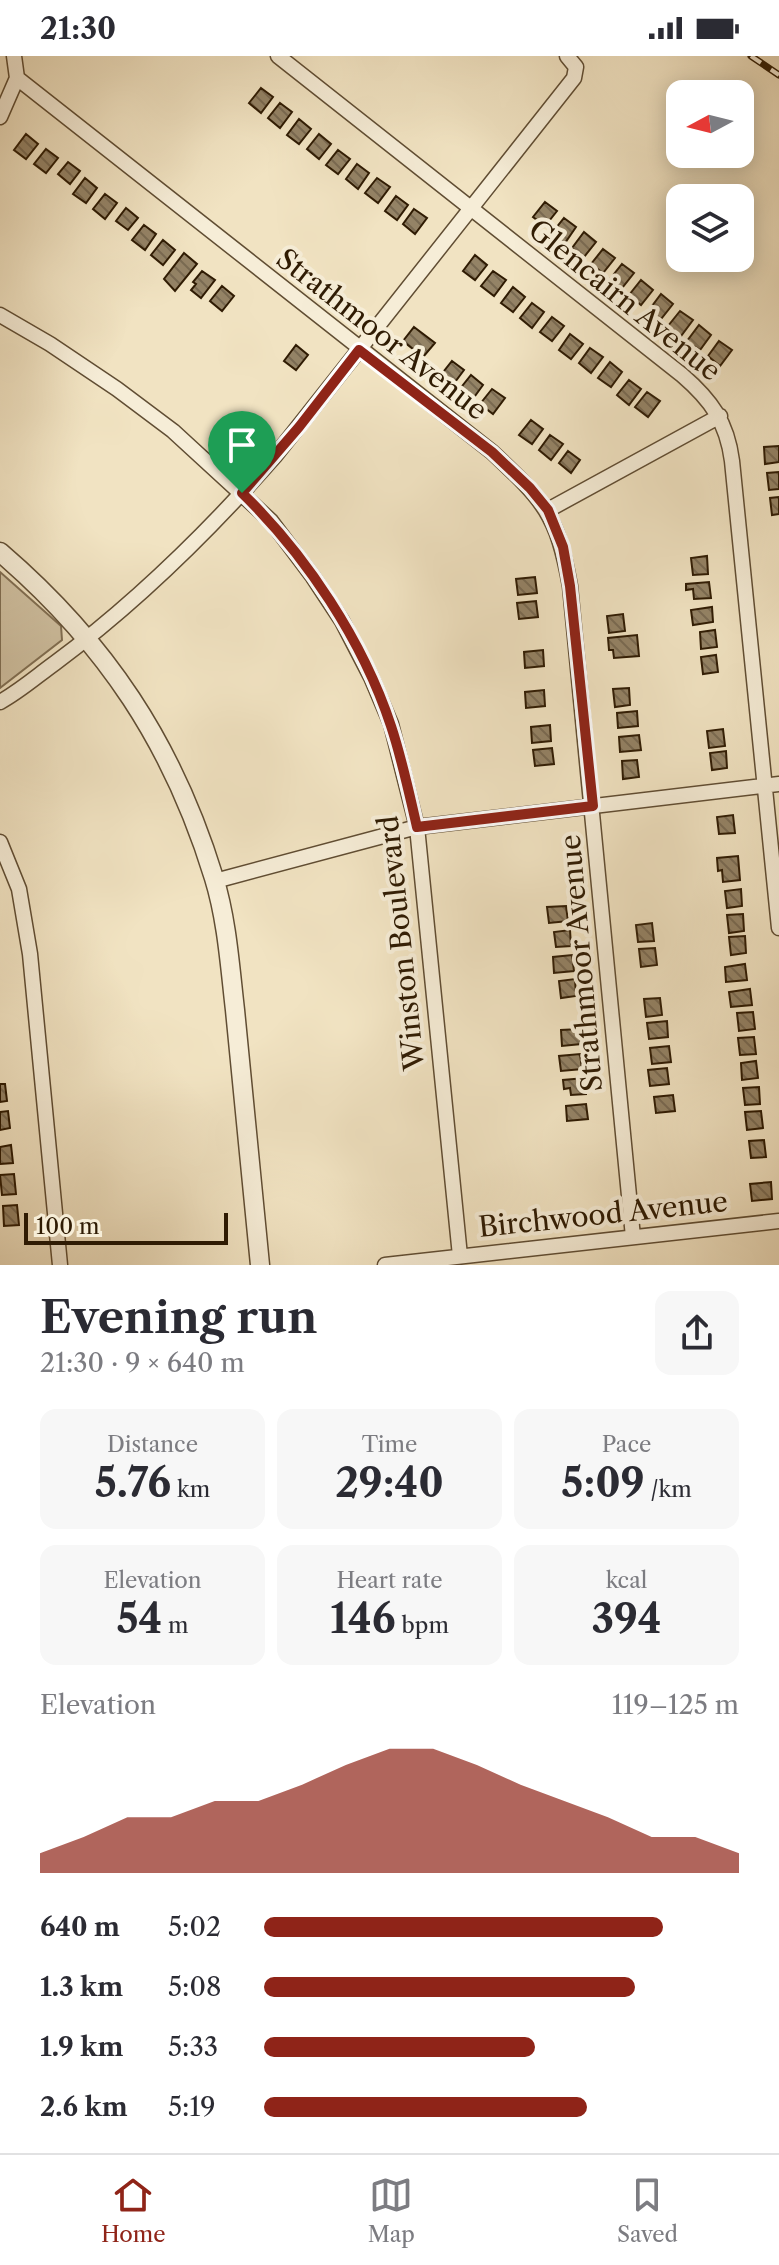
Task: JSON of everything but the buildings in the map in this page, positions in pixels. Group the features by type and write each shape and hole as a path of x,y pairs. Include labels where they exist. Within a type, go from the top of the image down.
{"street":[{"path":"0,117 17,78 14,56"},
{"name":"Glencairn Avenue","path":"278,56 682,375 702,392 720,416 730,444 772,785 779,928"},
{"path":"0,702 88,638 150,585 242,493 299,427 574,78 572,62"},
{"name":"Strathmoor Avenue","path":"17,78 492,452 548,510 563,547 570,586 633,1237"},
{"name":"Winston Boulevard","path":"0,315 50,344 173,431 271,521 342,621 371,677 391,724 417,827 460,1256"},
{"path":"548,510 720,416"},
{"path":"0,552 88,638 142,713 174,774 215,881 232,983 260,1265"},
{"path":"215,881 417,827 772,785"},
{"path":"0,842 19,889 28,941 60,1265"},
{"name":"Birchwood Avenue","path":"385,1265 779,1221"}],"shaded area":[{"path":"0,572 61,626 62,640 0,688"}],"railway":[{"path":"751,56 779,75"}],"route":[{"path":"359,350 492,452 548,510 563,547 570,586 593,806 417,827 391,724 342,621 293,549 271,521 242,493 359,350"}]}
